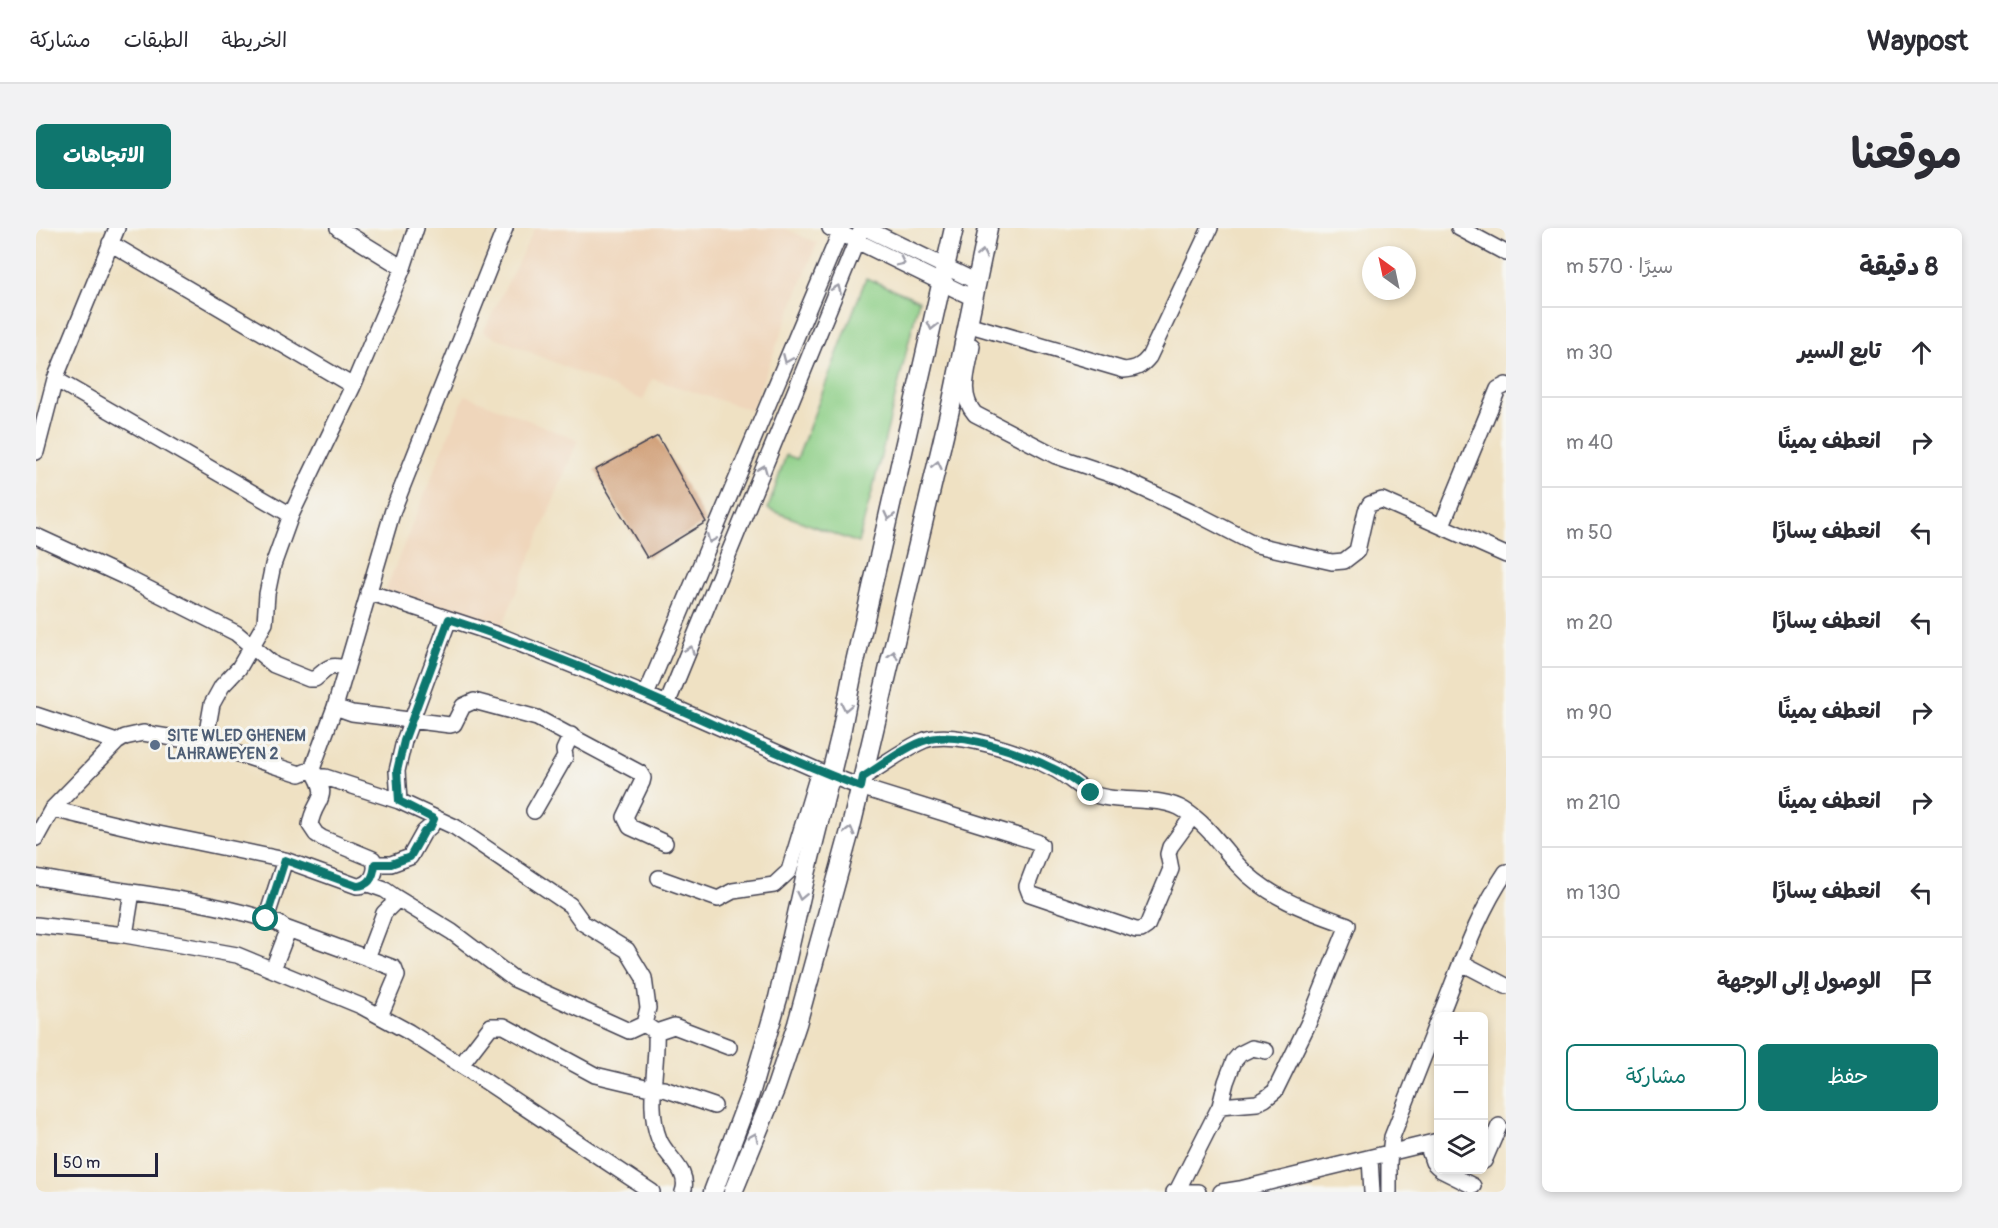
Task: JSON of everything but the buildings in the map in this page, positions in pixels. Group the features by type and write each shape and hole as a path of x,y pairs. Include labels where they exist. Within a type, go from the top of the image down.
{"street":[{"path":"36,452 43,397 56,379 117,228"},
{"path":"338,228 403,268"},
{"path":"205,743 212,704 222,686 239,668 265,623 267,594 273,566 291,515 353,386 403,268 416,228"},
{"path":"368,884 375,864 373,859 322,838 312,830 310,822 322,794 314,773 393,510 505,228"},
{"path":"713,1192 750,1094 781,987 807,870 825,773 954,228"},
{"path":"988,228 975,290 964,394 967,405 975,414 1056,456 1118,477 1257,545 1332,562 1344,561 1357,551 1366,511 1370,504 1382,500 1506,555"},
{"path":"971,325 1124,370 1135,369 1149,357 1210,228"},
{"path":"1459,228 1506,253"},
{"path":"646,694 838,230 861,232 975,290"},
{"path":"668,704 861,232"},
{"path":"110,243 353,386"},
{"path":"733,1192 776,1087 797,1024 862,782 971,325"},
{"path":"56,379 291,515"},
{"path":"1442,525 1498,389 1506,385"},
{"path":"36,536 169,598 236,633 274,665 309,679 315,679 326,668 334,666 346,668"},
{"path":"368,592 498,635 646,694 825,773 862,782 1037,842 1041,845 1041,849 1027,886 1030,894 1141,930 1147,926 1171,869 1168,854 1170,847 1192,817"},
{"path":"399,801 397,771 404,741 449,619"},
{"path":"335,707 352,712 450,725 454,724 463,706 474,701 537,718 640,774 643,778 642,782 625,817 626,823 665,843"},
{"path":"36,715 117,742"},
{"path":"36,838 52,809 117,742 125,737 143,733 205,743 300,774 314,773 399,801 455,827 570,905 583,922 627,950 644,978 650,1028 654,1121 659,1141 682,1172 684,1192"},
{"path":"534,811 566,758 564,750 572,735"},
{"path":"862,782 926,740 940,737 959,738 1003,749 1053,768 1091,793 1162,803 1183,809 1216,837 1238,866 1260,885 1287,902 1348,925 1308,1024 1275,1091 1265,1100 1257,1103 1220,1106"},
{"path":"659,878 718,899 733,891 768,887 780,881 792,866 825,773"},
{"path":"52,809 144,831 285,860 357,886 368,884 385,890 452,932 514,979 629,1031 674,1026 729,1047"},
{"path":"375,864 391,864 410,857 434,819"},
{"path":"266,919 285,860"},
{"path":"1441,1012 1479,919 1506,872"},
{"path":"36,877 225,907 266,919 394,968 397,976 380,1016"},
{"path":"125,935 132,892"},
{"path":"367,958 384,913 392,905 395,897"},
{"path":"36,925 125,935 237,955 362,1006 461,1065 652,1192"},
{"path":"273,969 286,933 285,928"},
{"path":"1461,963 1506,986"},
{"path":"461,1065 490,1026 504,1026 595,1075 654,1089 664,1089 714,1106"},
{"path":"1389,1192 1390,1153 1398,1121 1434,1031"},
{"path":"1198,1192 1176,1192 1220,1106 1234,1060 1252,1048 1266,1051"},
{"path":"1488,1153 1502,1125"},
{"path":"1221,1192 1370,1159 1433,1142 1434,1163"},
{"path":"1370,1159 1371,1192"},
{"path":"1449,1174 1472,1189 1478,1174"},
{"path":"1289,1177 1295,1192"}],"shaded area":[{"path":"535,228 784,228 817,243 751,410 652,379 643,400 483,332"},
{"path":"465,395 578,440 502,627 385,591"}],"green space":[{"path":"866,278 919,300 858,543 768,509 786,455 797,459"}],"place":[{"name":"SITE WLED GHENEM LAHRAWEYEN 2","path":"155,745"}],"route":[{"path":"266,919 285,860 357,886 363,886 371,880 375,864 391,864 410,857 424,832 431,826 434,819 399,801 397,771 404,741 449,619 498,635 646,694 819,771 861,787 863,777 926,740 940,737 959,738 1003,749 1053,768 1091,793"}]}
